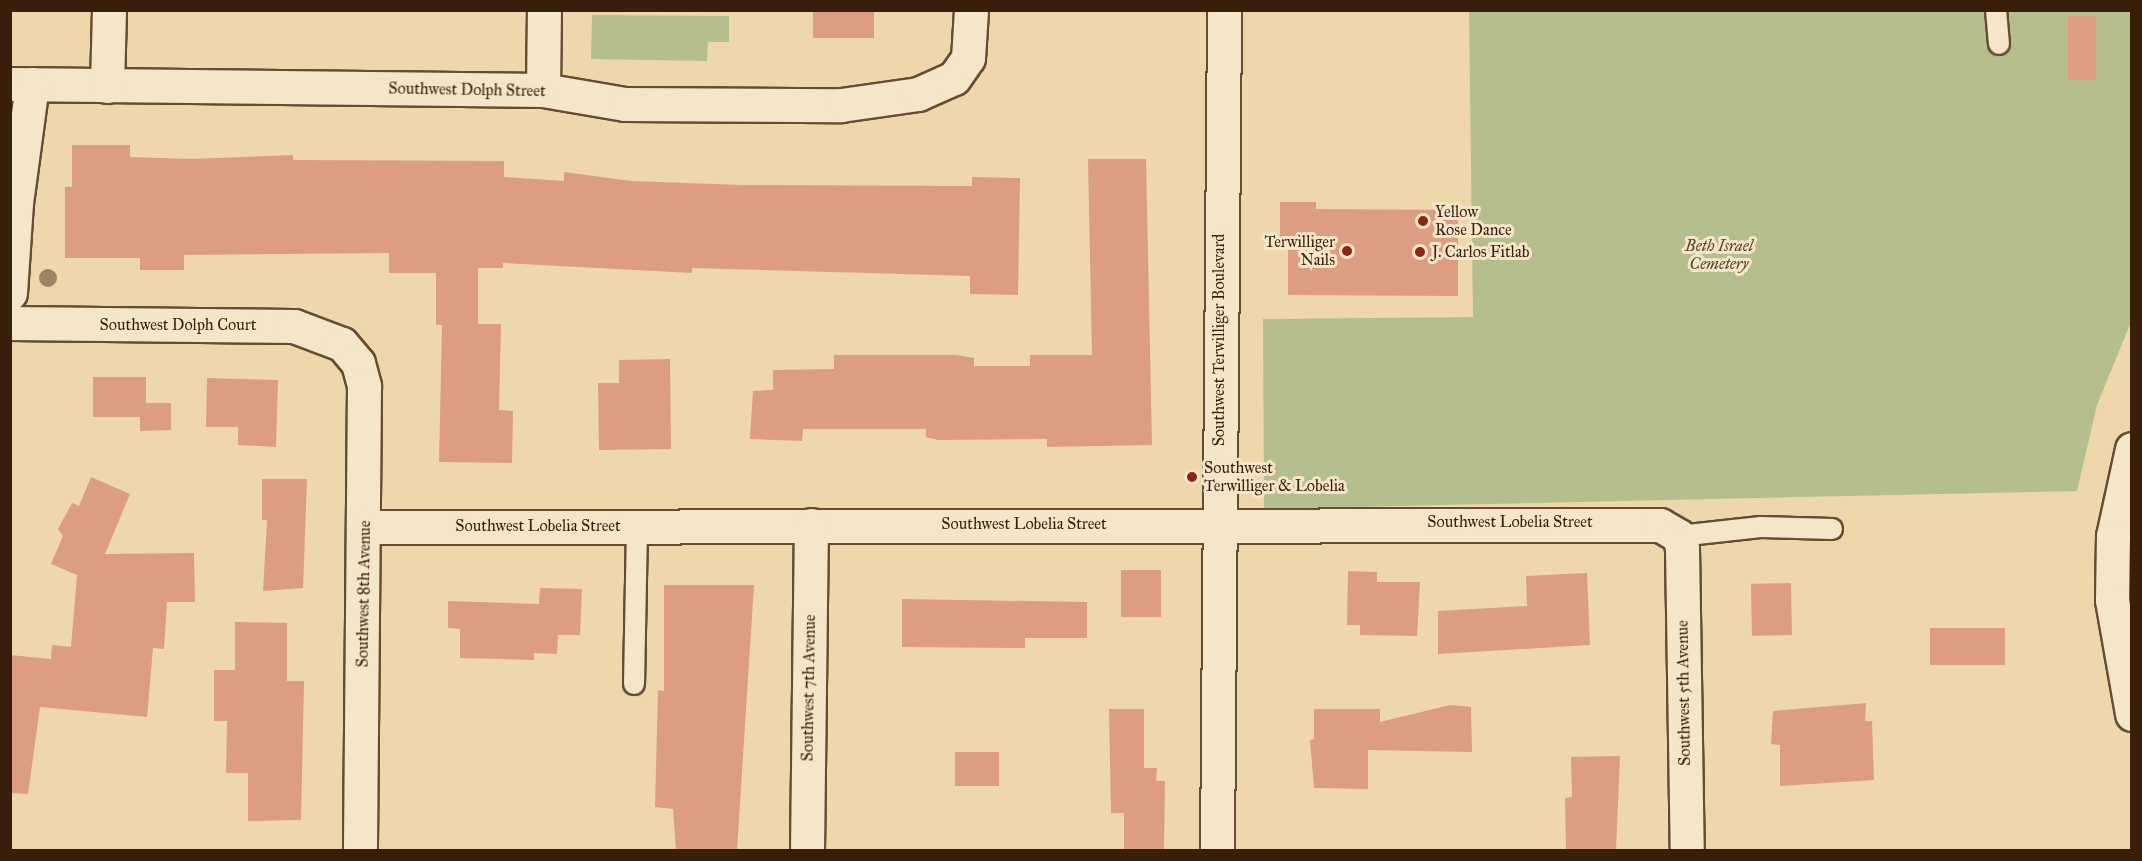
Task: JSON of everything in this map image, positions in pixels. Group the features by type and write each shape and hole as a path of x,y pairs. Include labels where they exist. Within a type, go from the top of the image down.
{"street":[{"path":"107,86 109,10"},
{"path":"543,90 544,10"},
{"name":"Southwest Dolph Street","path":"21,84 543,90 625,104 841,105 918,94 954,78 968,58 970,10"},
{"name":"Southwest Terwilliger Boulevard","path":"1217,850 1224,10"},
{"path":"10,293 21,84"},
{"name":"Southwest Dolph Court","path":"10,323 294,326 342,344"},
{"name":"Southwest 8th Avenue","path":"342,344 358,363 364,386 360,850"},
{"path":"2132,449 2113,536 2112,600 2132,714"},
{"name":"Southwest Lobelia Street","path":"364,527 1218,526 1645,522 1679,536"},
{"name":"Southwest 7th Avenue","path":"807,850 811,525"},
{"name":"Southwest 5th Avenue","path":"1679,536 1687,850"}],"lane":[{"path":"1996,10 1999,44"},
{"path":"634,684 638,525"},
{"path":"1679,536 1761,527 1833,529"}],"green space":[{"name":"Beth Israel Cemetery","path":"1469,11 2131,11 2131,322 2097,405 2077,491 1264,509 1263,319 1473,317"},
{"path":"592,15 729,16 729,42 708,42 707,61 591,59"}],"building":[{"path":"813,10 874,10 874,38 813,38"},
{"path":"2068,16 2096,16 2096,80 2068,80"},
{"path":"72,145 130,145 130,157 191,159 293,155 293,160 504,161 504,177 564,181 564,172 631,181 742,185 972,186 972,177 1020,178 1018,295 970,294 970,276 692,268 692,273 503,263 503,268 478,268 478,324 501,324 499,410 513,411 512,463 439,462 442,325 436,325 436,273 389,273 389,253 184,255 184,270 140,270 140,258 65,258 65,187 72,187"},
{"path":"1088,159 1146,159 1152,445 1047,447 1047,439 938,440 926,437 926,429 803,429 802,441 750,439 753,391 773,390 773,370 834,369 834,355 956,355 974,358 974,366 1030,366 1030,355 1092,355"},
{"path":"1280,202 1316,202 1316,209 1458,210 1458,296 1288,295 1288,237 1280,237"},
{"path":"670,359 671,449 599,450 598,383 619,383 619,360"},
{"path":"93,377 146,377 146,403 171,403 171,430 140,431 140,417 93,417"},
{"path":"207,378 278,380 276,447 238,445 238,427 206,427"},
{"path":"91,477 130,494 105,554 194,553 195,602 167,602 164,649 153,648 147,717 40,707 28,794 10,793 10,655 51,659 52,645 71,647 77,575 51,564 63,536 58,529 72,503 79,506"},
{"path":"262,479 307,479 303,588 263,591 267,520 262,520"},
{"path":"1121,570 1161,570 1161,617 1121,617"},
{"path":"1348,571 1377,572 1377,582 1420,582 1417,636 1360,635 1360,625 1347,625"},
{"path":"1587,573 1590,645 1438,654 1438,611 1527,606 1526,576"},
{"path":"1791,583 1792,635 1752,636 1751,584"},
{"path":"664,585 754,585 737,850 676,850 673,809 655,807 658,690 664,691"},
{"path":"540,588 582,589 580,635 558,635 557,654 534,653 534,660 460,658 460,629 448,628 448,601 539,604"},
{"path":"902,599 1087,602 1087,638 1025,638 1025,648 902,647"},
{"path":"235,622 287,623 287,681 304,681 301,820 248,821 248,773 226,773 227,721 214,721 214,670 235,670"},
{"path":"1930,628 2005,628 2005,665 1930,665"},
{"path":"1866,703 1865,721 1872,721 1874,780 1780,786 1780,745 1771,744 1773,711"},
{"path":"1450,705 1471,707 1472,752 1368,750 1368,789 1314,788 1310,740 1314,739 1314,709 1380,709 1380,722"},
{"path":"1109,709 1144,709 1144,768 1157,768 1156,781 1165,781 1164,850 1124,850 1124,813 1111,813"},
{"path":"955,752 999,752 999,786 955,786"},
{"path":"1620,756 1616,850 1566,850 1565,798 1572,797 1571,757"}],"place":[{"name":"Yellow Rose Dance","path":"1423,221"},
{"name":"Terwilliger Nails","path":"1347,251"},
{"name":"J. Carlos Fitlab","path":"1420,252"},
{"name":"Southwest Terwilliger & Lobelia","path":"1192,477"}]}
